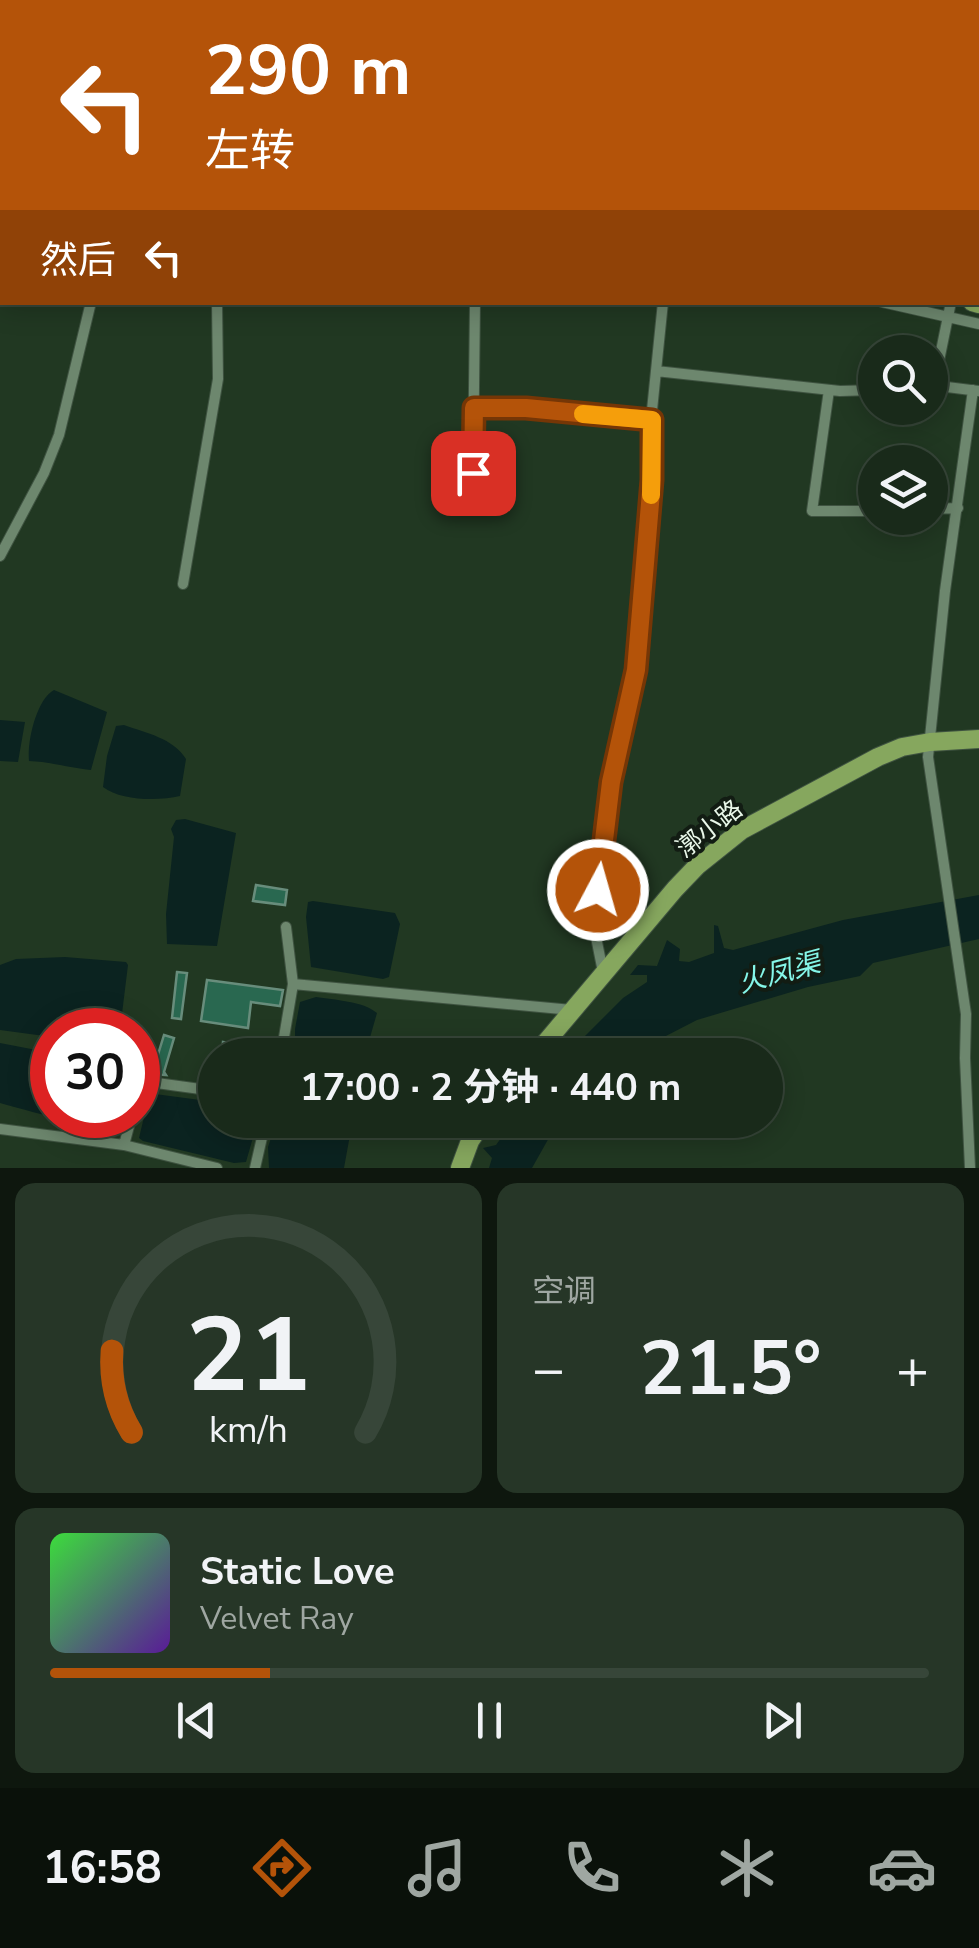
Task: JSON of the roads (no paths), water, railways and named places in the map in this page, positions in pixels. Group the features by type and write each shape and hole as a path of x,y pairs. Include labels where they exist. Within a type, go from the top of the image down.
{"main road":[{"name":"漷小路","path":"549,1038 697,866 742,830 902,748 979,739"},
{"path":"460,1168 472,1138"}],"street":[{"path":"0,556 59,436 91,305"},
{"path":"183,584 218,378 217,305"},
{"path":"473,473 475,305"},
{"path":"604,973 594,926 611,782 636,670 663,305"},
{"path":"895,305 979,324"},
{"path":"943,335 950,305"},
{"path":"656,371 858,390"},
{"path":"948,387 976,391 944,591 930,780 966,1014 964,1058 970,1168"},
{"path":"829,390 812,511 858,510"},
{"path":"474,408 526,408 652,420"},
{"path":"948,508 958,508"},
{"path":"284,1038 293,984 286,928"},
{"path":"293,984 572,1010"},
{"path":"160,1083 198,1089"},
{"path":"0,1129 124,1145 217,1168"},
{"path":"124,1145 126,1138"},
{"path":"255,1168 262,1138"}],"water":[{"path":"54,690 107,712 91,770 29,761 34,722 42,703"},
{"path":"0,720 25,722 18,762 0,761"},
{"path":"116,726 158,737 181,752 186,759 180,796 140,799 103,787"},
{"path":"176,820 236,833 217,946 167,944 174,837 171,829"},
{"name":"火凤渠","path":"979,895 979,939 873,963 860,976 697,1020 662,1038 583,1038 623,998 647,982 647,975 630,975 638,965 657,966 667,940 680,949 679,961 689,962 714,953 714,925 718,926 724,948 733,950 843,920"},
{"path":"308,902 395,913 400,924 389,977 311,967 306,917"},
{"path":"65,957 126,962 123,1008 30,1008 30,1034 0,1030 0,965 16,959"},
{"path":"316,997 371,1009 377,1013 370,1038 295,1038 300,1002"},
{"path":"0,1043 30,1049 30,1111 0,1103"},
{"path":"160,1095 198,1100 198,1138 253,1138 246,1162 234,1163 139,1138 160,1138"},
{"path":"271,1138 349,1138 344,1168 269,1168"},
{"path":"501,1138 549,1138 532,1168 489,1168 492,1158 483,1148 496,1145"}]}
